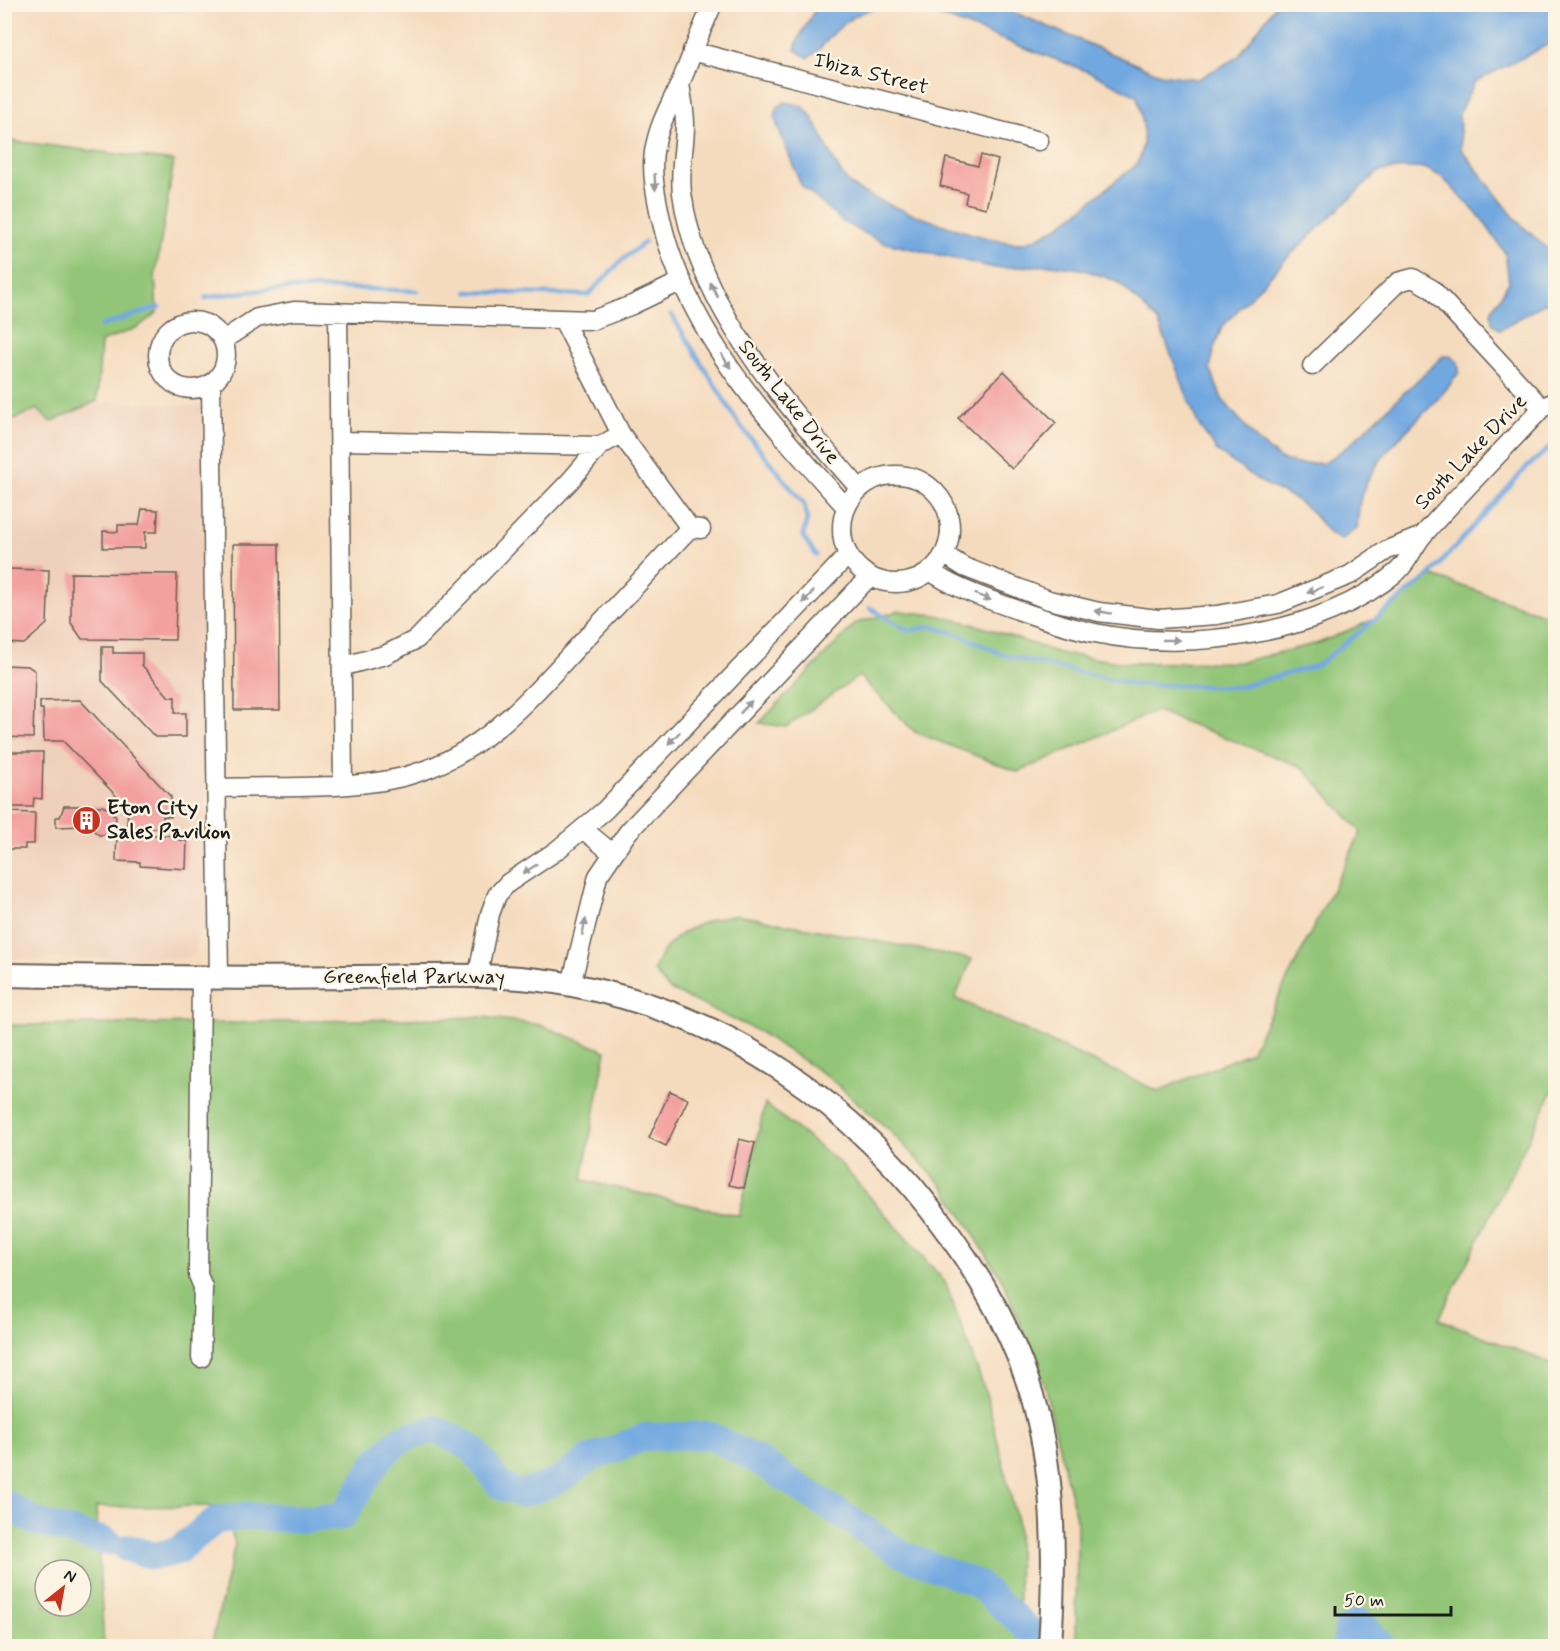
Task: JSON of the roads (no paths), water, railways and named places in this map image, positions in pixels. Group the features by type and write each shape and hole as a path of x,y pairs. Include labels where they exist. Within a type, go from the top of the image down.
{"main road":[{"name":"Greenfield Parkway","path":"4,975 210,977 478,974 572,985 678,1015 760,1055 820,1095 873,1144 921,1194 970,1263 1000,1317 1022,1364 1048,1470 1054,1531 1054,1593 1050,1647"}],"street":[{"name":"South Lake Drive","path":"713,4 680,84 665,112 654,154 654,189 664,235 682,282 718,349 744,389 846,507"},
{"name":"Ibiza Street","path":"692,51 1039,141"},
{"name":"South Lake Drive","path":"680,84 685,124 681,190 689,232 702,265 734,327 761,370 787,406 860,489"},
{"path":"1312,366 1398,282 1413,278 1432,289 1549,405"},
{"path":"223,340 257,318 294,311 593,320 682,282"},
{"path":"338,312 344,666 343,784"},
{"path":"218,788 382,781 412,775 440,765 487,737 521,708 695,529 621,434 563,320"},
{"path":"182,322 206,323 223,340 227,352 226,365 220,376 211,384 200,389 187,390 175,385 162,370 158,351 162,338 171,328 182,322"},
{"path":"201,1358 202,1287 208,1276 210,977 218,788 211,384"},
{"name":"South Lake Drive","path":"930,572 988,599 1073,628 1128,638 1192,640 1238,635 1285,626 1328,612 1362,594 1399,570 1422,536 1549,405"},
{"path":"344,666 385,655 417,639 562,489 600,446 621,434"},
{"path":"340,441 600,446"},
{"path":"894,475 909,476 934,490 949,515 950,536 945,555 930,572 918,579 902,583 885,582 870,576 848,555 843,539 842,523 846,507 860,489 872,480 894,475"},
{"name":"South Lake Drive","path":"945,555 964,567 1049,600 1099,612 1158,619 1217,615 1278,604 1350,575 1386,550 1422,536"},
{"path":"478,974 490,914 497,895 508,883 584,830 848,555"},
{"path":"572,985 584,924 598,876 612,853 628,832 870,576"},
{"path":"584,830 612,853"}],"water":[{"path":"818,5 894,5 868,10 853,18 839,28 808,58 795,50 798,39"},
{"path":"911,5 997,5 1160,74 1198,79 1238,57 1276,5 1555,5 1555,41 1475,82 1459,113 1461,149 1517,221 1550,251 1555,251 1555,297 1500,330 1492,323 1491,312 1509,282 1505,253 1482,219 1442,177 1425,168 1402,168 1378,172 1286,259 1222,327 1214,348 1210,369 1222,399 1259,442 1280,459 1297,464 1324,463 1348,446 1443,356 1450,356 1458,362 1459,372 1448,387 1395,443 1371,474 1361,495 1357,528 1341,540 1330,534 1311,511 1293,498 1261,482 1218,452 1198,424 1158,321 1117,281 1081,269 1052,265 995,268 882,242 843,222 801,185 774,117 778,107 785,102 801,106 808,112 843,176 862,192 908,212 965,232 1013,243 1026,242 1061,224 1137,163 1143,139 1137,96 1089,72"}],"waterway":[{"path":"467,292 588,295 622,260 645,242"},
{"path":"205,298 285,289 418,291"},
{"path":"101,326 159,307"},
{"path":"671,314 739,424 804,504 807,518 803,537 816,555"},
{"path":"870,608 909,631 930,626 960,635 1007,656 1132,684 1239,687 1318,665 1430,575 1525,469 1556,442"},
{"path":"127,1548 154,1556 177,1551 216,1520 246,1516 307,1519 343,1516 378,1460 401,1439 435,1429 472,1448 501,1486 522,1494 557,1481 591,1458 645,1437 709,1435 761,1462 902,1554 978,1584 1047,1646"},
{"path":"4,1503 36,1522 108,1542"},
{"path":"1346,1646 1348,1629 1360,1622 1382,1646"}],"place":[{"name":"Eton City Sales Pavilion","path":"86,820"}]}
